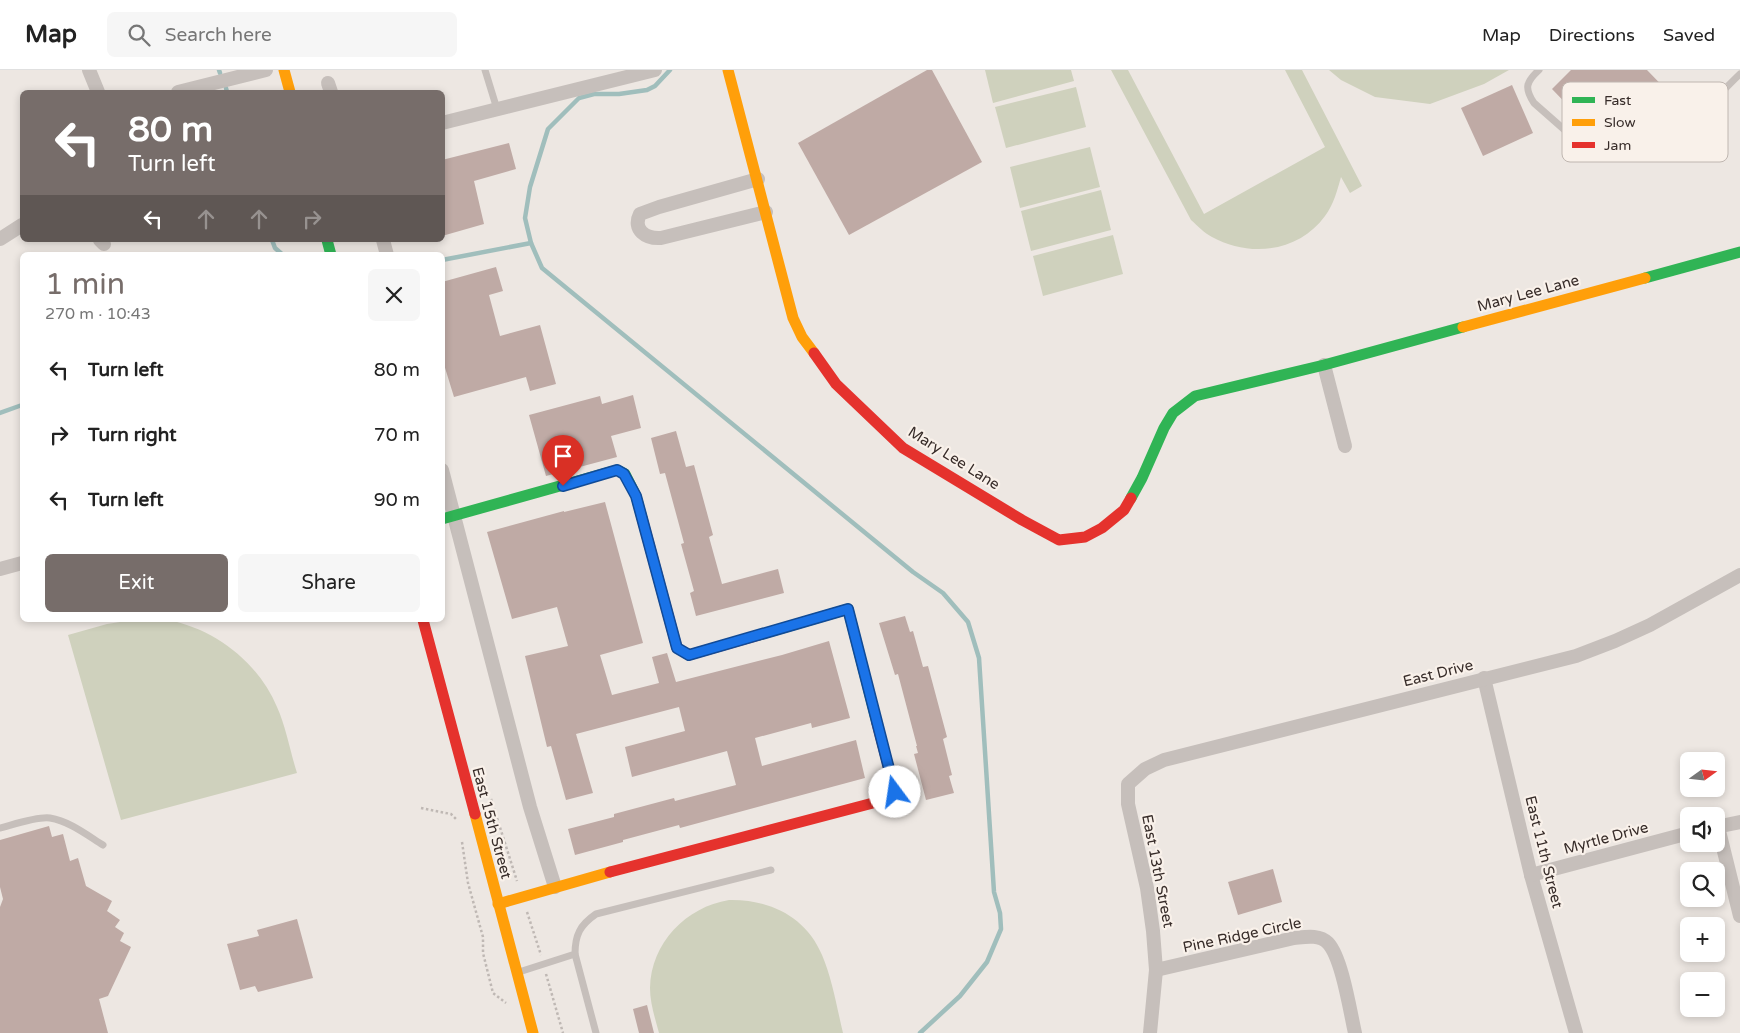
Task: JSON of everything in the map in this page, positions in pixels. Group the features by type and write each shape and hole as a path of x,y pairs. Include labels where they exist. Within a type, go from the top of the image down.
{"street":[{"path":"89,70 97,90"},
{"path":"186,90 266,70"},
{"path":"284,70 289,90"},
{"path":"445,121 655,70"},
{"name":"Mary Lee Lane","path":"728,70 793,318 802,337 836,384 903,448 1022,520 1059,540 1085,537 1094,533 1124,510 1142,478 1164,428 1173,413 1195,396 1324,365 1740,252"},
{"path":"758,179 640,214 638,218 639,228 644,235 652,238 661,238 766,212"},
{"path":"0,240 20,226"},
{"path":"1324,365 1345,446"},
{"path":"448,518 617,470 624,474 636,496 677,648 689,655 848,609 895,792 892,798 555,887 498,904"},
{"path":"445,494 448,518 530,807 555,887"},
{"path":"0,569 20,564"},
{"name":"East Drive","path":"1135,777 1145,769 1164,760 1576,656 1650,625 1740,575"},
{"name":"East 15th Street","path":"424,622 533,1033"},
{"name":"East 11th Street","path":"1484,678 1531,875 1576,1033"},
{"name":"East 13th Street","path":"1135,777 1128,784 1128,804 1147,888 1156,970 1150,1033"},
{"path":"1725,825 1740,822"},
{"name":"Myrtle Drive","path":"1531,875 1680,835"},
{"path":"1723,852 1740,916"},
{"name":"Pine Ridge Circle","path":"1156,970 1294,938 1315,936 1327,942 1336,957 1355,1033"}],"lane":[{"path":"485,70 497,109"},
{"path":"1539,70 1531,77 1527,86 1529,95 1534,103 1562,128"},
{"path":"1728,85 1740,74"},
{"path":"0,828 18,822 50,818 73,826 103,845"},
{"path":"596,1033 575,954 575,940 588,919 596,914 771,870"},
{"path":"516,973 575,954"}],"path":[{"path":"491,799 544,964 563,1033"},
{"path":"421,808 451,814 460,825"},
{"path":"461,835 468,883 483,937 483,953 493,993 506,1003 510,1010"}],"green space":[{"path":"985,70 1071,70 1074,81 993,103"},
{"path":"1111,70 1128,70 1204,214 1325,147 1285,70 1302,70 1362,186 1350,193 1341,177 1333,202 1325,216 1314,228 1288,244 1258,249 1242,248 1227,244 1212,237 1191,220"},
{"path":"1329,70 1509,70 1484,84 1430,104 1375,97 1341,80"},
{"path":"1076,87 1086,127 1006,148 995,107"},
{"path":"1090,147 1100,187 1020,208 1010,167"},
{"path":"1101,190 1111,230 1031,251 1021,211"},
{"path":"1113,235 1123,274 1043,296 1033,256"},
{"path":"120,622 176,622 202,631 233,650 247,662 269,691 280,715 297,773 121,820 68,635"},
{"path":"729,900 744,900 758,903 784,912 806,930 815,941 826,964 843,1033 659,1033 650,988 652,972 664,942 685,919 699,910"}],"building":[{"path":"927,70 932,70 982,162 849,235 798,143"},
{"path":"1571,70 1647,70 1659,82 1562,82 1562,99 1552,89"},
{"path":"1512,85 1533,133 1483,156 1461,108"},
{"path":"509,143 516,169 474,181 484,224 445,235 445,159"},
{"path":"496,267 503,291 489,295 500,336 540,325 556,384 530,391 526,377 454,397 445,368 445,281"},
{"path":"633,395 641,428 611,436 617,457 546,476 529,415 600,396 602,404"},
{"path":"676,431 686,467 694,465 713,535 709,537 722,584 778,569 784,593 696,616 690,593 694,591 681,544 684,543 665,473 660,474 651,438"},
{"path":"605,502 643,643 600,655 612,695 659,683 652,657 667,653 676,682 829,641 850,718 812,728 811,723 755,738 762,766 856,740 865,778 680,828 679,825 575,855 568,829 674,798 675,801 736,785 727,751 632,777 625,747 685,731 679,707 576,734 593,793 566,800 551,746 547,747 525,656 568,646 557,607 512,619 487,532"},
{"path":"905,616 910,632 913,631 923,667 928,666 947,737 943,739 952,775 949,776 954,793 926,800 914,754 918,753 917,746 898,674 895,675 879,623"},
{"path":"49,826 52,837 63,834 70,861 78,858 86,886 112,901 107,911 120,920 115,927 124,933 120,941 131,947 108,996 99,999 108,1033 0,1033 0,907 3,899 0,887 0,840"},
{"path":"1273,869 1282,902 1238,915 1228,882"},
{"path":"297,919 313,978 258,992 255,986 240,990 227,944 259,936 257,930"},
{"path":"647,1005 654,1033 639,1033 633,1009"}],"waterway":[{"path":"670,70 655,86 647,90 619,94 594,94 579,98 548,129 530,187 525,218 531,243 542,268 913,572 943,593 968,622 979,658 994,892 1000,913 1001,929 987,962 960,996 920,1033"},
{"path":"273,242 275,248 280,252"},
{"path":"445,259 531,243"},
{"path":"0,413 20,406"}],"traffic: fast":[{"path":"328,242 330,252"},
{"path":"1645,278 1740,252"},
{"path":"1131,498 1173,413 1195,396 1324,365 1463,327"},
{"path":"445,518 617,470 625,474 636,496 642,518"},
{"path":"759,635 848,609 877,723"}],"traffic: slow":[{"path":"284,70 289,90"},
{"path":"728,70 793,318 802,337 814,353"},
{"path":"1463,327 1645,278"},
{"path":"475,814 533,1033"},
{"path":"498,904 610,872"}],"traffic: jam":[{"path":"814,353 836,384 903,448 1022,520 1059,540 1085,537 1102,528 1124,510 1131,498"},
{"path":"642,518 677,648 689,655 759,635"},
{"path":"424,622 475,814"},
{"path":"610,872 892,798 895,792 877,723"}],"route":[{"path":"563,486 617,470 624,474 636,496 677,648 689,655 848,609 895,792"}]}
